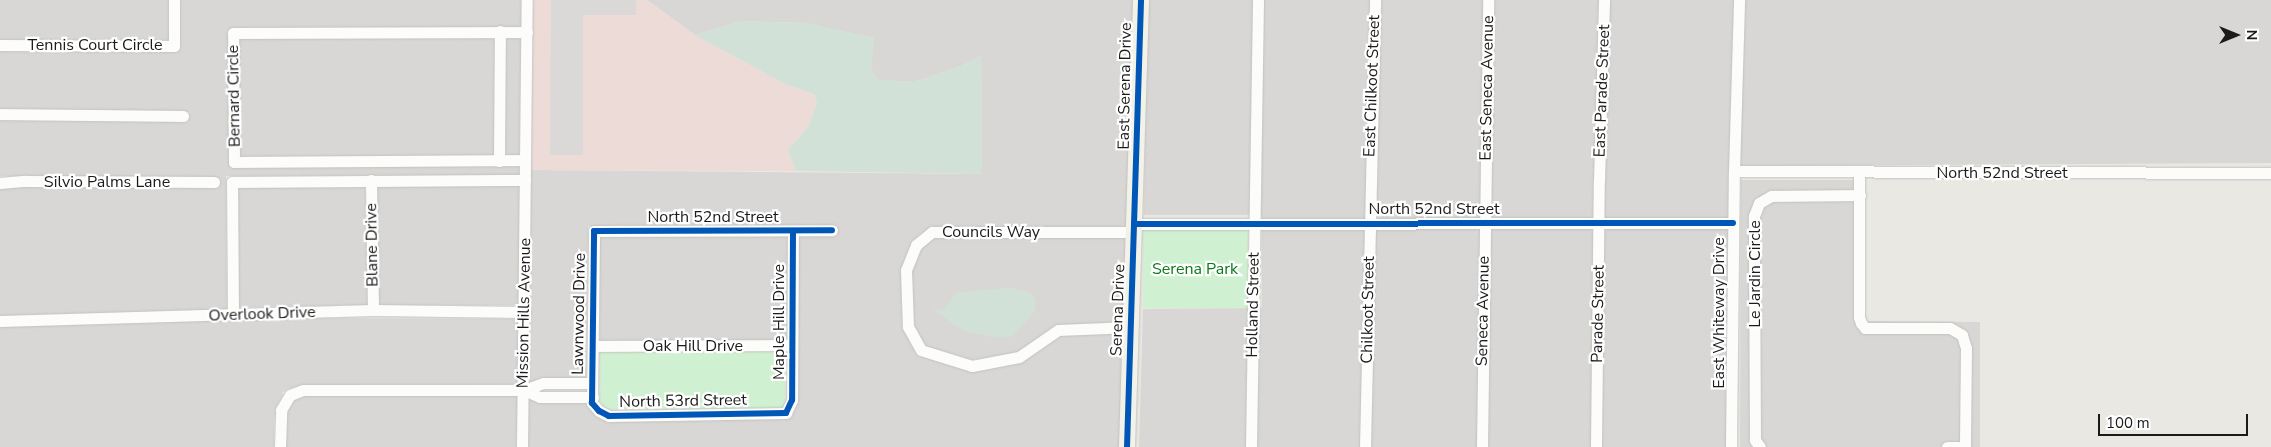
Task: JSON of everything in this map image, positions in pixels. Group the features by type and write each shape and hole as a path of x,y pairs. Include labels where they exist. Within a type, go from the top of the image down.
{"street":[{"name":"Tennis Court Circle","path":"0,45 174,46 174,0"},
{"name":"Mission Hills Avenue","path":"522,447 527,0"},
{"name":"East Serena Drive","path":"1136,173 1141,0"},
{"name":"Holland Street","path":"1251,447 1258,0"},
{"name":"East Chilkoot Street","path":"1370,172 1375,0"},
{"name":"East Seneca Avenue","path":"1485,176 1488,0"},
{"name":"East Parade Street","path":"1599,181 1604,0"},
{"name":"East Whiteway Drive","path":"1731,447 1733,223 1739,0"},
{"path":"499,161 500,31"},
{"name":"Bernard Circle","path":"525,160 234,162 233,33 527,32"},
{"path":"0,114 183,116"},
{"name":"North 52nd Street","path":"1734,171 2271,173"},
{"name":"Chilkoot Street","path":"1365,447 1370,172"},
{"path":"1859,172 1861,323 1864,328 1950,328 1962,335 1966,348 1966,447 1947,447"},
{"name":"Serena Drive","path":"1127,447 1136,173"},
{"name":"Seneca Avenue","path":"1482,447 1485,176"},
{"name":"Blane Drive","path":"371,180 373,310"},
{"path":"233,315 232,182 526,180"},
{"name":"Silvio Palms Lane","path":"0,183 25,181 214,182"},
{"name":"Parade Street","path":"1596,447 1599,181"},
{"name":"Le Jardin Circle","path":"1760,447 1755,440 1754,235 1754,216 1759,203 1771,196 1860,195"},
{"name":"North 52nd Street","path":"1134,228 1254,222 1733,223"},
{"name":"Councils Way","path":"1131,327 1058,330 1019,357 972,366 921,350 908,327 906,270 916,245 932,232 1134,228"},
{"name":"Maple Hill Drive","path":"786,413 792,400 793,230"},
{"name":"North 52nd Street","path":"594,231 832,230"},
{"name":"Lawnwood Drive","path":"593,397 594,231"},
{"name":"Overlook Drive","path":"0,321 373,310 525,312"},
{"name":"Oak Hill Drive","path":"593,346 792,345"},
{"path":"280,447 282,410 290,396 303,390 524,390 543,383 592,383"},
{"path":"524,390 540,397 593,397"},
{"name":"North 53rd Street","path":"593,397 592,403 599,412 609,416 786,413"}],"shaded area":[{"path":"0,0 169,0 169,40 0,40"},
{"path":"180,0 521,0 521,27 494,28 521,37 519,175 226,176 227,310 0,316 0,189 25,187 219,188 220,178 0,176 0,119 188,122 189,112 0,109 0,50 174,51 180,45"},
{"path":"533,0 647,0 695,35 785,84 814,94 817,102 809,126 788,150 796,171 531,170"},
{"path":"551,0 636,0 636,15 583,15 583,155 550,155"},
{"path":"647,0 1135,0 1128,227 932,227 912,241 901,270 902,328 916,353 970,370 1060,335 1125,332 1121,447 528,447 529,398 540,402 587,402 594,414 607,420 791,418 798,400 799,236 837,235 837,225 588,226 586,378 530,382 531,170 982,174 981,56 961,66 914,82 879,80 871,70 873,38 805,23 742,21 695,35"},
{"path":"1147,0 2271,0 2271,163 1732,166 1726,447 1139,447 1143,309 1262,308 1262,215 1144,215"},
{"path":"742,21 805,23 874,38 871,70 880,80 914,82 961,66 981,56 982,174 796,171 788,150 809,126 817,102 814,94 785,84 695,35"},
{"path":"1741,180 1865,180 1864,321 1980,322 1980,447 1740,447"},
{"path":"365,185 367,305 239,307 237,187"},
{"path":"377,185 520,185 520,305 377,305"},
{"path":"600,236 787,236 787,341 600,341"},
{"path":"934,237 1128,237 1126,322 1057,325 1016,353 972,360 925,346 913,326 912,271 921,248"},
{"path":"1011,288 1029,292 1036,299 1035,311 1013,336 1000,338 963,331 932,308 943,310 957,292"},
{"path":"285,318 519,319 518,384 303,385 287,389 282,393 283,395 276,407 274,447 0,447 0,326"},
{"path":"305,395 518,395 516,447 286,447 287,411 294,399"}],"green space":[{"name":"Serena Park","path":"1143,230 1248,230 1248,308 1143,308"},
{"path":"785,351 785,409 610,409 604,407 600,400 600,352"}],"cycle path":[{"path":"1127,447 1141,0"},
{"path":"1134,224 1733,223"},
{"path":"793,231 792,400 786,413 609,416 599,411 592,403 594,231 832,230"}]}
